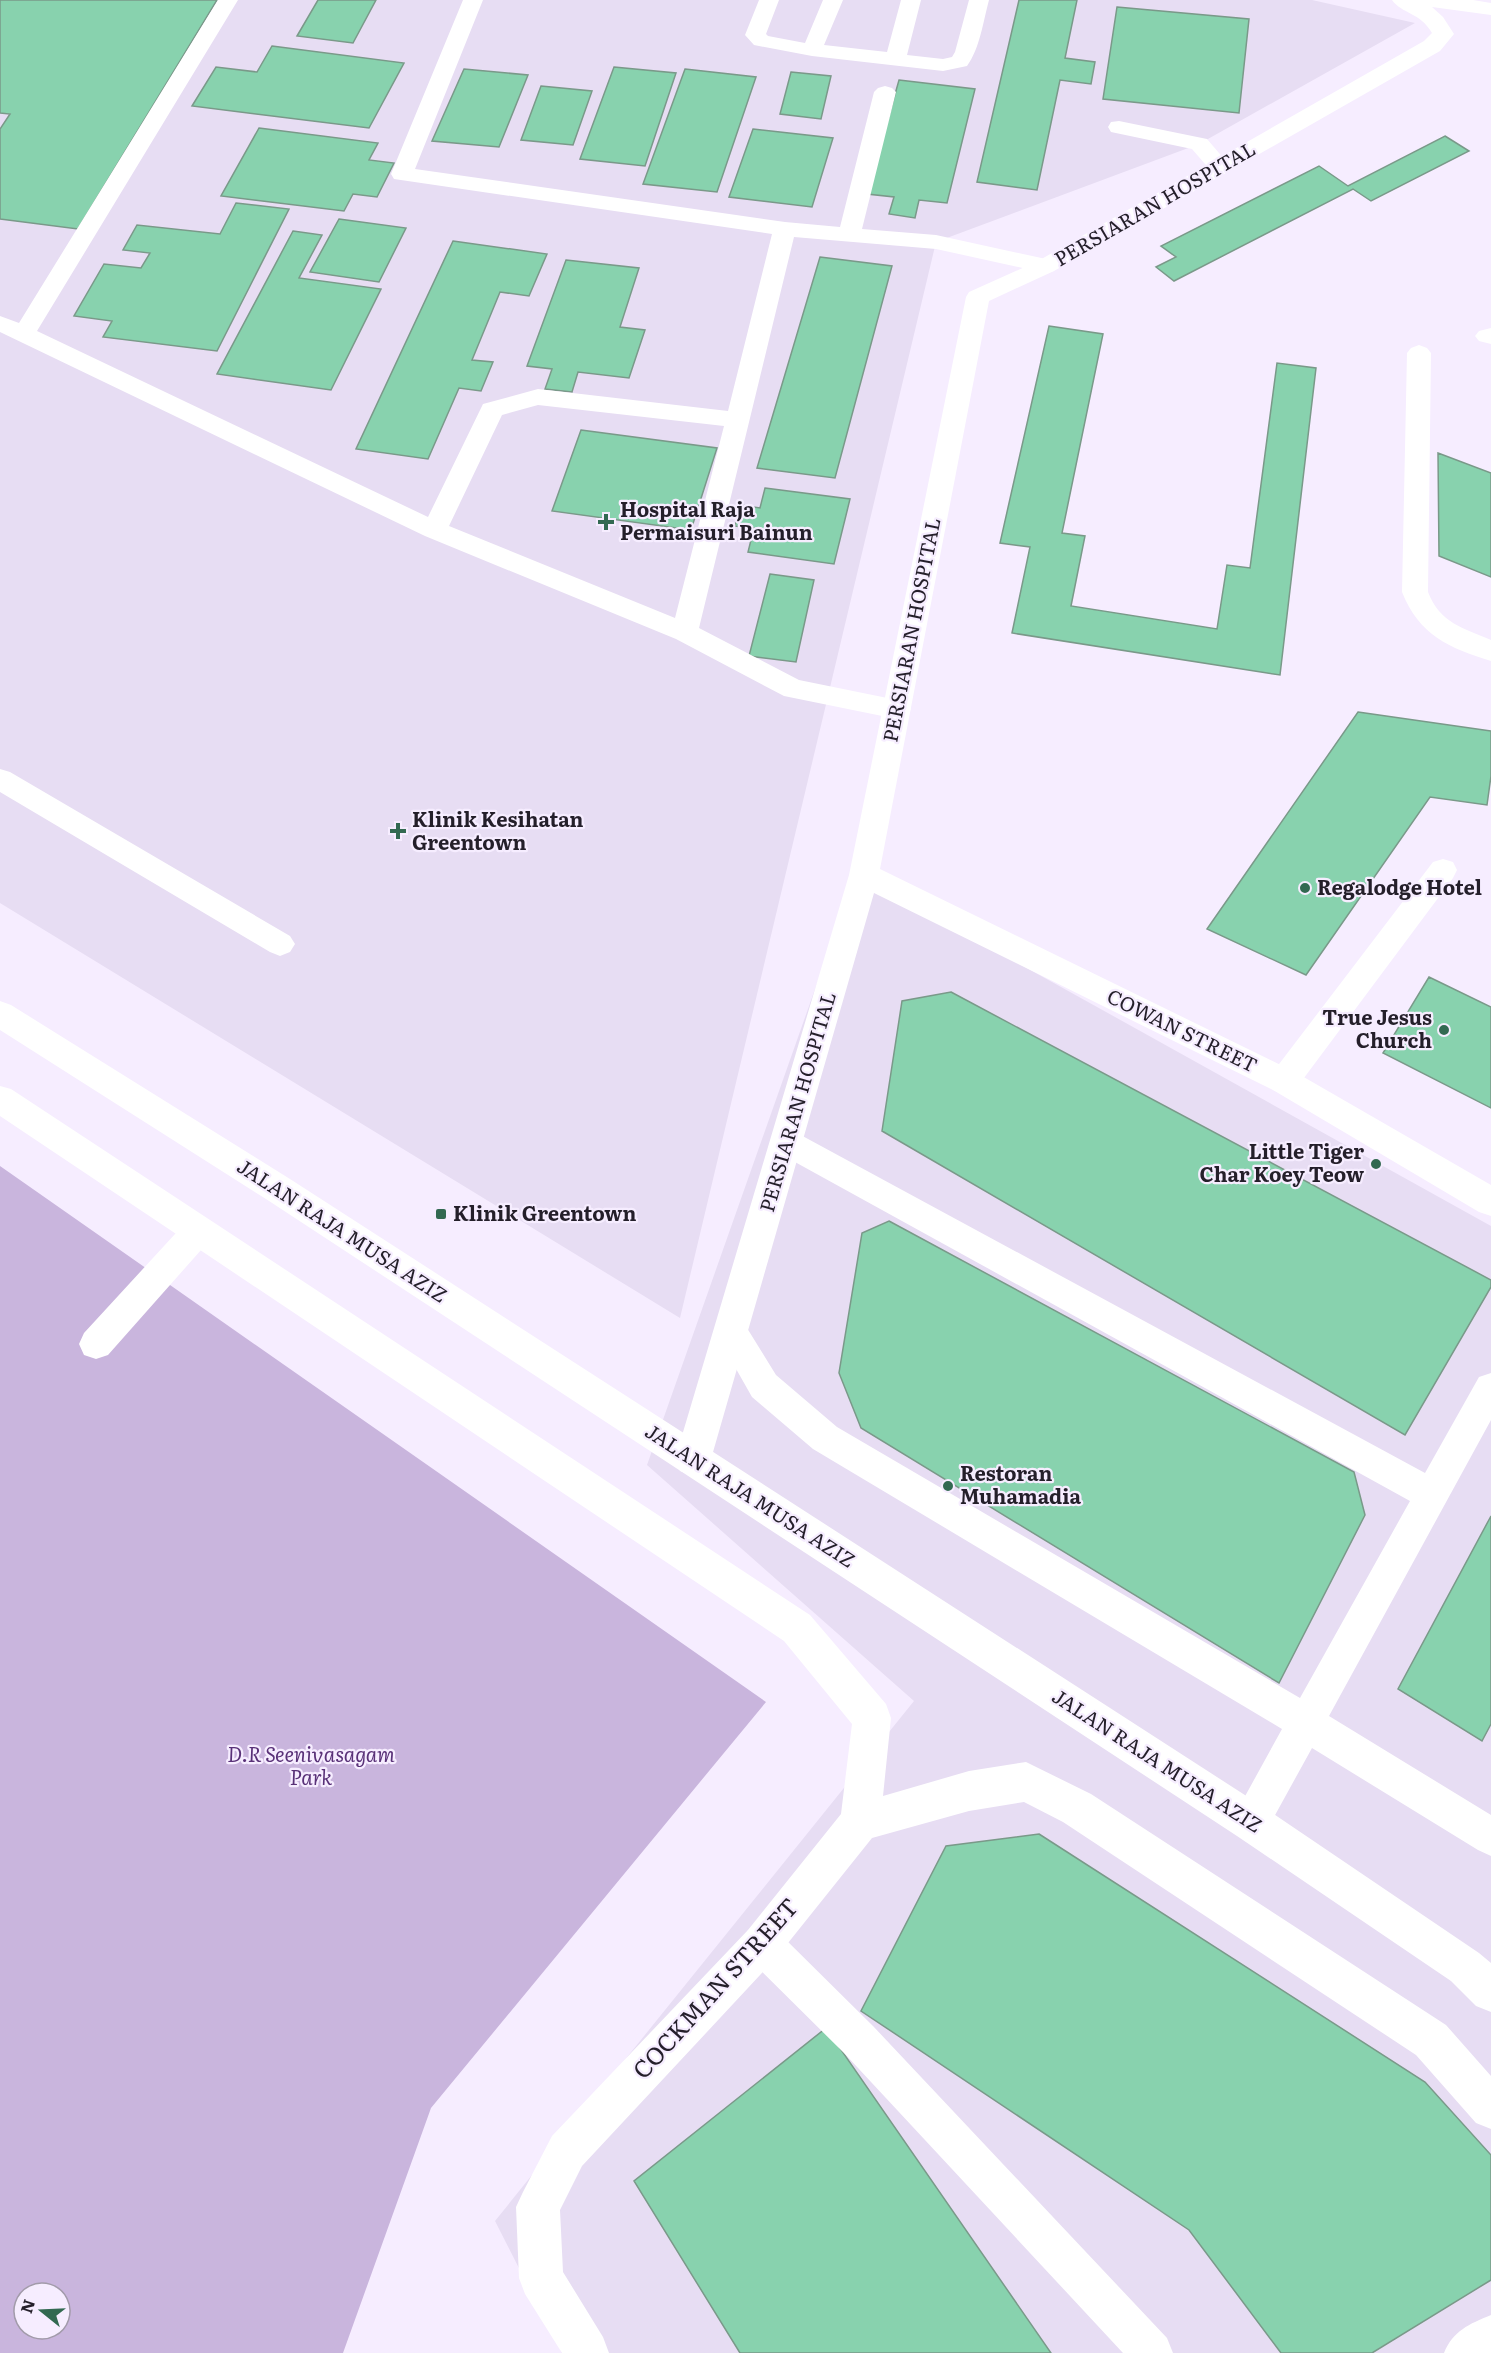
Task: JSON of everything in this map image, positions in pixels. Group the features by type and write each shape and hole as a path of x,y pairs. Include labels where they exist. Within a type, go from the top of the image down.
{"main road":[{"path":"1403,0 1460,32"},
{"path":"1430,0 1491,9"},
{"name":"PERSIARAN HOSPITAL","path":"693,1459 864,875 978,297 1046,266 1460,32"},
{"name":"COWAN STREET","path":"864,875 1284,1081 1491,1202"},
{"name":"JALAN RAJA MUSA AZIZ","path":"0,1014 288,1195 1251,1822 1482,1976"},
{"path":"0,1099 797,1628 872,1718 860,1822 969,1791 1026,1782 1077,1808 1431,2040 1491,2108"},
{"name":"COCKMAN STREET","path":"587,2353 541,2278 538,2207 567,2151 762,1944 860,1822"}],"lane":[{"path":"23,335 228,0"},
{"path":"473,0 402,174 785,229 936,242 1046,266"},
{"path":"769,0 755,35 761,41 774,45 895,61 943,65 960,63 980,0"},
{"path":"812,50 833,0"},
{"path":"895,61 911,0"},
{"path":"849,234 885,92"},
{"path":"1119,127 1199,144 1220,167"},
{"path":"685,632 785,229"},
{"path":"0,323 434,530 685,632 793,689 897,708"},
{"path":"1419,353 1415,592 1422,610 1442,630 1491,651"},
{"path":"434,530 492,410 538,397 739,420"},
{"path":"0,779 280,944"},
{"path":"1284,1081 1443,870"},
{"path":"786,1142 1432,1495"},
{"path":"96,1344 198,1231"},
{"path":"730,1330 764,1386 825,1438 1305,1722 1491,1837"},
{"path":"1251,1822 1491,1388"},
{"path":"762,1944 859,2040 1152,2353"},
{"path":"1465,2353 1491,2336"}],"shaded area":[{"path":"0,0 1312,0 1415,23 1199,144 936,242 680,1318 0,903"},
{"path":"856,873 1491,1226 1491,2353 562,2353 495,2221 914,1701 647,1465"}],"green space":[{"name":"D.R Seenivasagam Park","path":"0,1166 766,1702 431,2108 343,2353 0,2353"}],"building":[{"path":"0,0 217,0 78,229 0,219 0,129 10,114 0,113"},
{"path":"318,0 376,0 353,43 297,36"},
{"path":"1019,0 1077,0 1065,58 1095,62 1091,84 1060,80 1037,190 977,182"},
{"path":"1117,7 1249,19 1239,113 1103,99"},
{"path":"272,46 404,63 369,128 192,106 216,67 257,72"},
{"path":"614,67 676,73 645,166 580,159"},
{"path":"464,69 528,75 499,147 432,141"},
{"path":"685,69 756,77 717,192 643,184"},
{"path":"791,72 831,76 821,119 780,114"},
{"path":"899,80 975,89 947,203 919,200 915,218 889,214 894,197 867,194"},
{"path":"541,86 592,91 573,145 521,140"},
{"path":"259,128 378,143 369,160 394,163 377,197 353,194 344,211 221,196"},
{"path":"753,129 833,138 812,207 729,197"},
{"path":"1445,136 1469,151 1371,201 1353,189 1174,281 1156,267 1176,257 1161,246 1319,166 1348,186"},
{"path":"236,203 289,209 217,351 103,337 112,321 74,316 104,264 141,268 150,253 123,250 137,225 220,234"},
{"path":"339,219 406,228 379,282 310,272"},
{"path":"293,231 322,235 299,278 381,289 331,390 217,374"},
{"path":"453,241 547,254 529,296 500,292 472,360 493,362 481,391 459,388 428,459 356,449"},
{"path":"820,257 892,266 835,478 757,468"},
{"path":"566,260 639,268 620,327 645,330 629,378 578,372 572,392 545,389 552,369 527,366"},
{"path":"1049,326 1103,334 1062,533 1085,536 1071,606 1217,629 1227,565 1250,568 1277,363 1316,368 1280,675 1012,633 1030,547 1000,543"},
{"path":"581,430 717,448 691,530 552,511"},
{"path":"1438,453 1491,473 1491,577 1439,556"},
{"path":"765,488 850,499 834,564 748,552 754,528 735,526 741,505 760,508"},
{"path":"770,574 814,580 796,662 749,656"},
{"path":"1358,712 1491,731 1491,776 1487,805 1430,797 1306,975 1207,929"},
{"name":"True Jesus Church","path":"1429,977 1491,1007 1491,1108 1383,1053"},
{"path":"951,992 1491,1280 1491,1287 1405,1435 882,1131 902,1001"},
{"path":"889,1221 1354,1472 1365,1515 1279,1683 861,1428 839,1373 862,1233"},
{"path":"1491,1516 1491,1724 1482,1741 1398,1689"},
{"path":"1039,1834 1425,2082 1491,2155 1491,2280 1372,2353 1281,2353 1189,2230 861,2011 946,1846"},
{"path":"826,2028 1051,2353 740,2353 634,2181"}],"place":[{"name":"Hospital Raja Permaisuri Bainun","path":"606,522"},
{"name":"Klinik Kesihatan Greentown","path":"398,831"},
{"name":"Regalodge Hotel","path":"1305,888"},
{"name":"True Jesus Church","path":"1444,1030"},
{"name":"Little Tiger Char Koey Teow","path":"1376,1164"},
{"name":"Klinik Greentown","path":"441,1214"},
{"name":"Restoran Muhamadia","path":"948,1486"}]}
